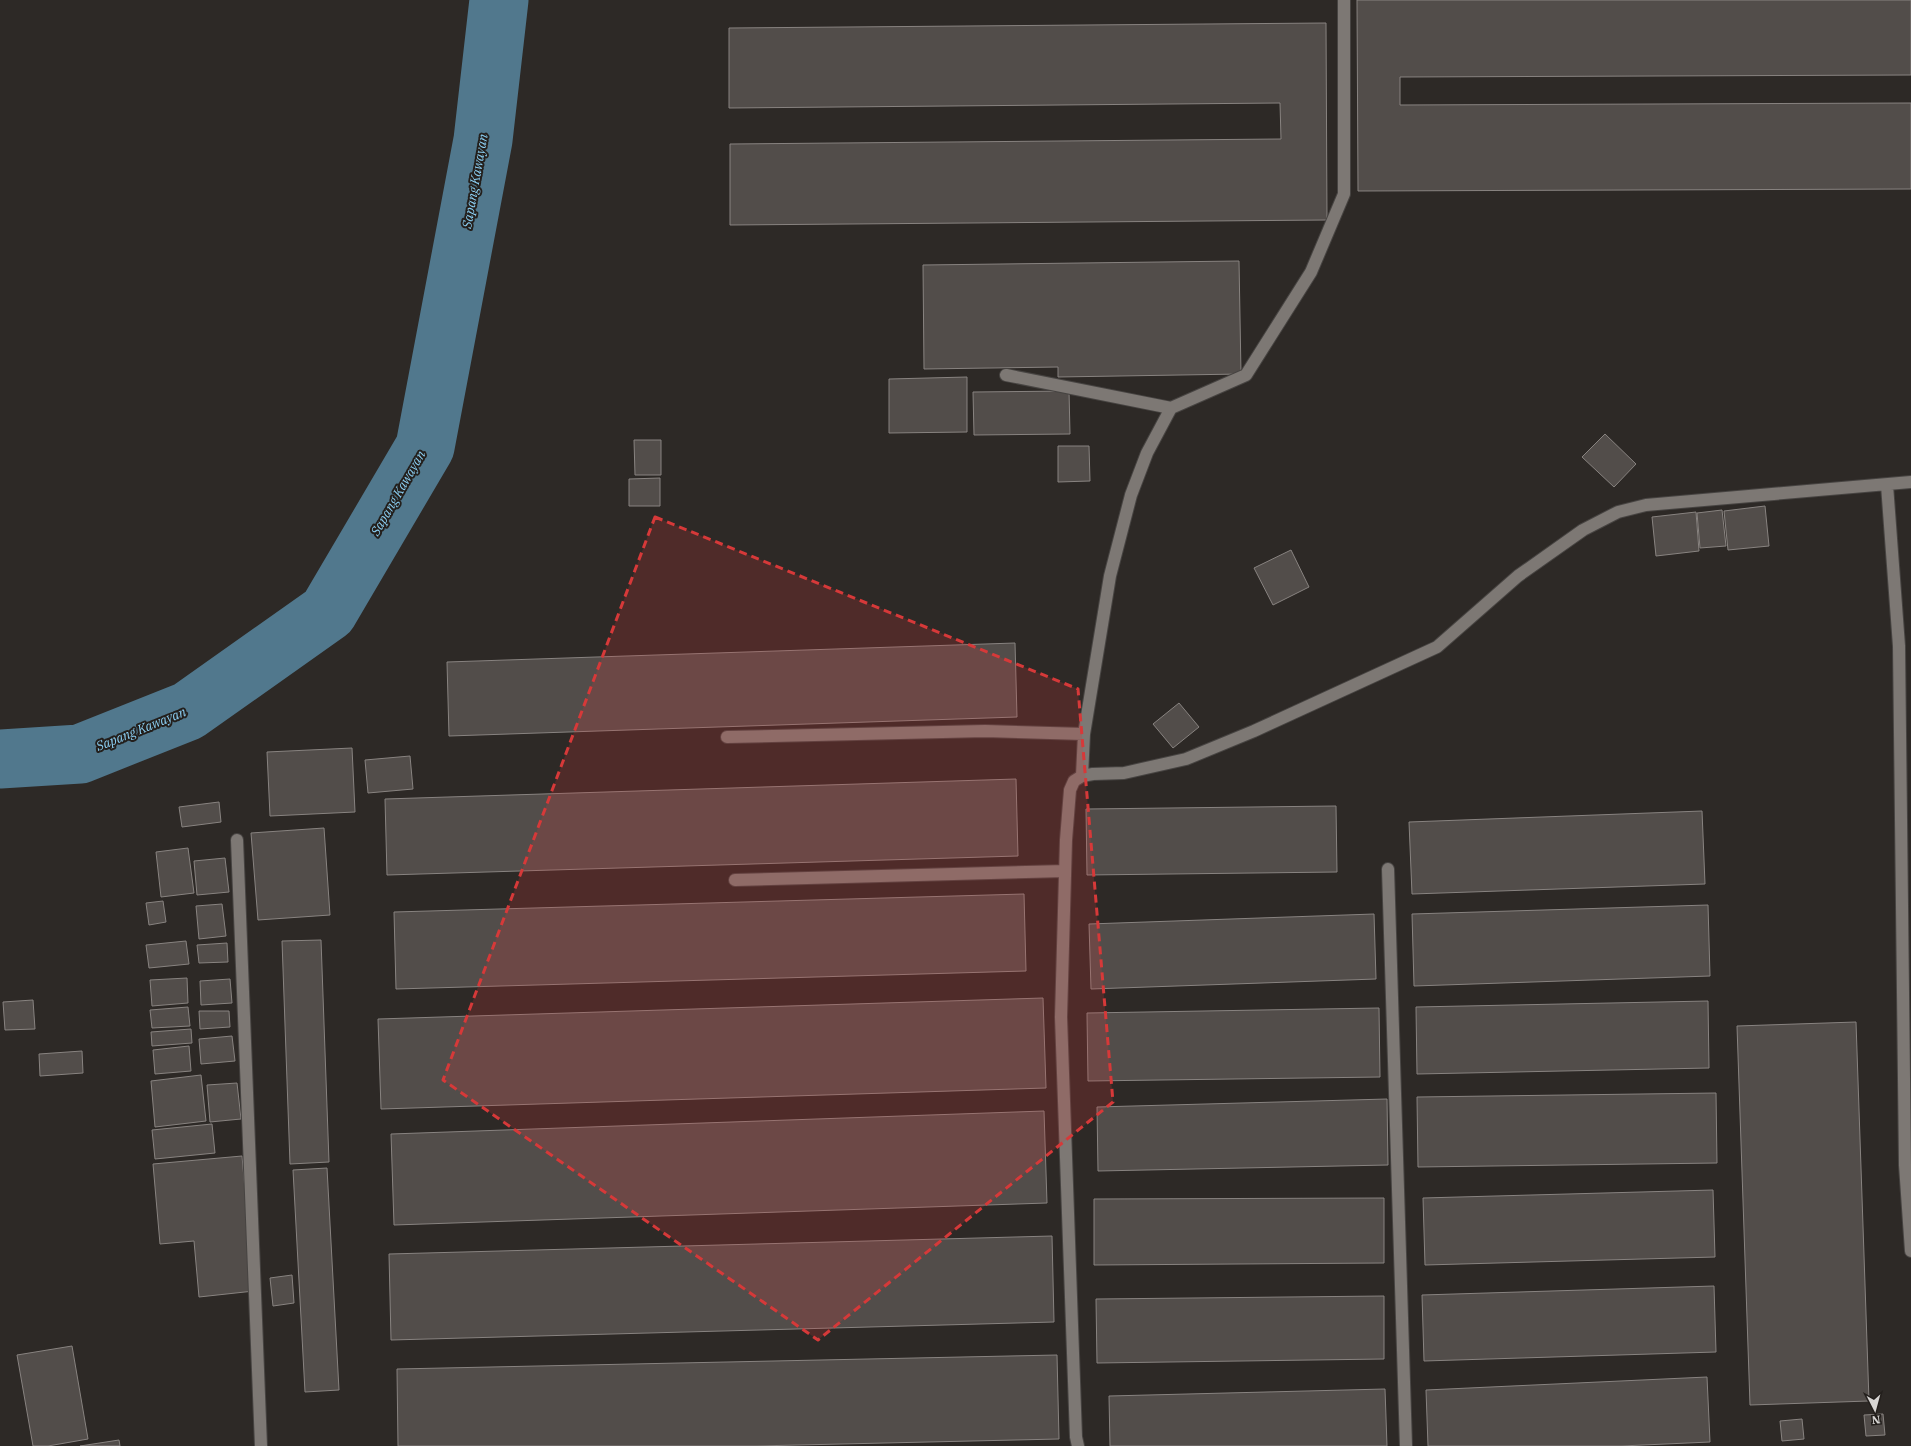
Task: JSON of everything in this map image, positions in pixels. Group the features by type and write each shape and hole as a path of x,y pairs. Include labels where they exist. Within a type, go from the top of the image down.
{"lane":[{"path":"1006,375 1171,408 1246,375 1311,272 1344,194 1344,0"},
{"path":"1082,776 1084,734 1110,576 1131,494 1147,453 1171,408"},
{"path":"1078,1446 1076,1437 1061,1017 1065,871 1070,790 1074,781 1082,776 1093,774 1124,773 1186,759 1254,731 1437,647 1518,576 1583,530 1618,512 1646,505 1911,482"},
{"path":"1887,485 1899,646 1905,1165 1911,1251"},
{"path":"727,737 985,731 1084,734"},
{"path":"237,840 262,1446"},
{"path":"1388,869 1406,1446"},
{"path":"735,880 1065,871"}],"highlighted area":[{"path":"655,517 1078,689 1113,1102 818,1340 443,1080"}],"building":[{"path":"1357,0 1911,0 1911,75 1400,77 1400,105 1911,103 1911,189 1358,191"},
{"path":"1326,23 1327,220 730,225 730,144 1281,139 1280,103 729,108 729,28"},
{"path":"1239,261 1241,374 1058,377 1058,367 924,369 923,265"},
{"path":"967,377 967,432 889,433 889,379"},
{"path":"1069,391 1070,434 974,435 973,392"},
{"path":"1605,434 1636,464 1614,487 1582,457"},
{"path":"634,440 661,440 661,475 635,475"},
{"path":"1058,446 1089,446 1090,481 1058,482"},
{"path":"660,478 660,506 629,506 629,479"},
{"path":"1765,506 1769,546 1728,550 1724,511"},
{"path":"1722,510 1726,546 1700,548 1697,513"},
{"path":"1696,512 1699,551 1656,556 1652,517"},
{"path":"1291,550 1309,587 1273,605 1254,568"},
{"path":"1015,643 1017,717 449,736 447,662"},
{"path":"1179,703 1199,727 1173,748 1153,724"},
{"path":"352,748 355,812 270,816 267,752"},
{"path":"410,756 413,789 368,793 365,760"},
{"path":"1016,779 1018,856 387,875 385,799"},
{"path":"219,802 221,822 182,827 179,807"},
{"path":"1336,806 1337,872 1087,875 1086,809"},
{"path":"1702,811 1705,884 1412,894 1409,822"},
{"path":"324,828 330,915 258,920 251,833"},
{"path":"188,848 194,893 161,897 156,852"},
{"path":"225,858 229,892 197,895 194,861"},
{"path":"1024,894 1026,971 396,989 394,912"},
{"path":"163,901 166,922 149,925 146,903"},
{"path":"222,904 226,936 199,939 196,906"},
{"path":"1708,905 1710,976 1414,986 1412,914"},
{"path":"1374,914 1376,979 1091,989 1089,924"},
{"path":"321,940 329,1162 290,1164 282,941"},
{"path":"186,941 189,964 149,968 146,945"},
{"path":"227,943 228,962 199,963 197,945"},
{"path":"187,978 188,1003 152,1006 150,980"},
{"path":"230,979 232,1003 201,1005 200,981"},
{"path":"1043,998 1046,1088 381,1109 378,1019"},
{"path":"33,1000 35,1029 5,1030 3,1002"},
{"path":"1708,1001 1709,1068 1417,1074 1416,1007"},
{"path":"188,1007 190,1026 152,1028 150,1010"},
{"path":"1379,1008 1380,1077 1088,1081 1087,1013"},
{"path":"199,1011 229,1011 230,1027 200,1029"},
{"path":"1856,1022 1869,1401 1750,1405 1737,1026"},
{"path":"191,1029 192,1043 152,1046 151,1032"},
{"path":"232,1036 235,1061 201,1064 199,1039"},
{"path":"189,1046 191,1071 155,1074 153,1050"},
{"path":"82,1051 83,1073 40,1076 39,1054"},
{"path":"201,1075 206,1121 155,1127 151,1081"},
{"path":"237,1083 241,1119 210,1122 207,1085"},
{"path":"1716,1093 1717,1163 1418,1167 1417,1097"},
{"path":"1387,1099 1388,1165 1098,1171 1097,1107"},
{"path":"1044,1111 1047,1203 394,1225 391,1134"},
{"path":"212,1124 215,1153 155,1159 152,1130"},
{"path":"242,1156 254,1291 199,1297 194,1241 160,1244 153,1164"},
{"path":"327,1168 339,1390 305,1392 293,1170"},
{"path":"1713,1190 1715,1257 1425,1265 1423,1198"},
{"path":"1384,1198 1384,1263 1094,1265 1094,1199"},
{"path":"1052,1236 1054,1322 391,1340 389,1254"},
{"path":"292,1275 294,1303 273,1306 270,1278"},
{"path":"1714,1286 1716,1352 1424,1361 1422,1295"},
{"path":"1384,1296 1384,1359 1097,1363 1096,1299"},
{"path":"72,1346 88,1439 48,1446 33,1446 17,1355"},
{"path":"1057,1355 1059,1439 755,1446 398,1446 397,1369"},
{"path":"1707,1377 1710,1442 1621,1446 1428,1446 1426,1390"},
{"path":"1385,1389 1387,1446 1110,1446 1109,1396"},
{"path":"1883,1414 1885,1435 1866,1436 1864,1415"},
{"path":"1802,1419 1804,1439 1782,1441 1780,1421"},
{"path":"119,1440 120,1446 80,1446"}],"waterway":[{"name":"Sapang Kawayan","path":"0,759 80,754 188,711 328,612 425,447 483,140 499,0"}]}
